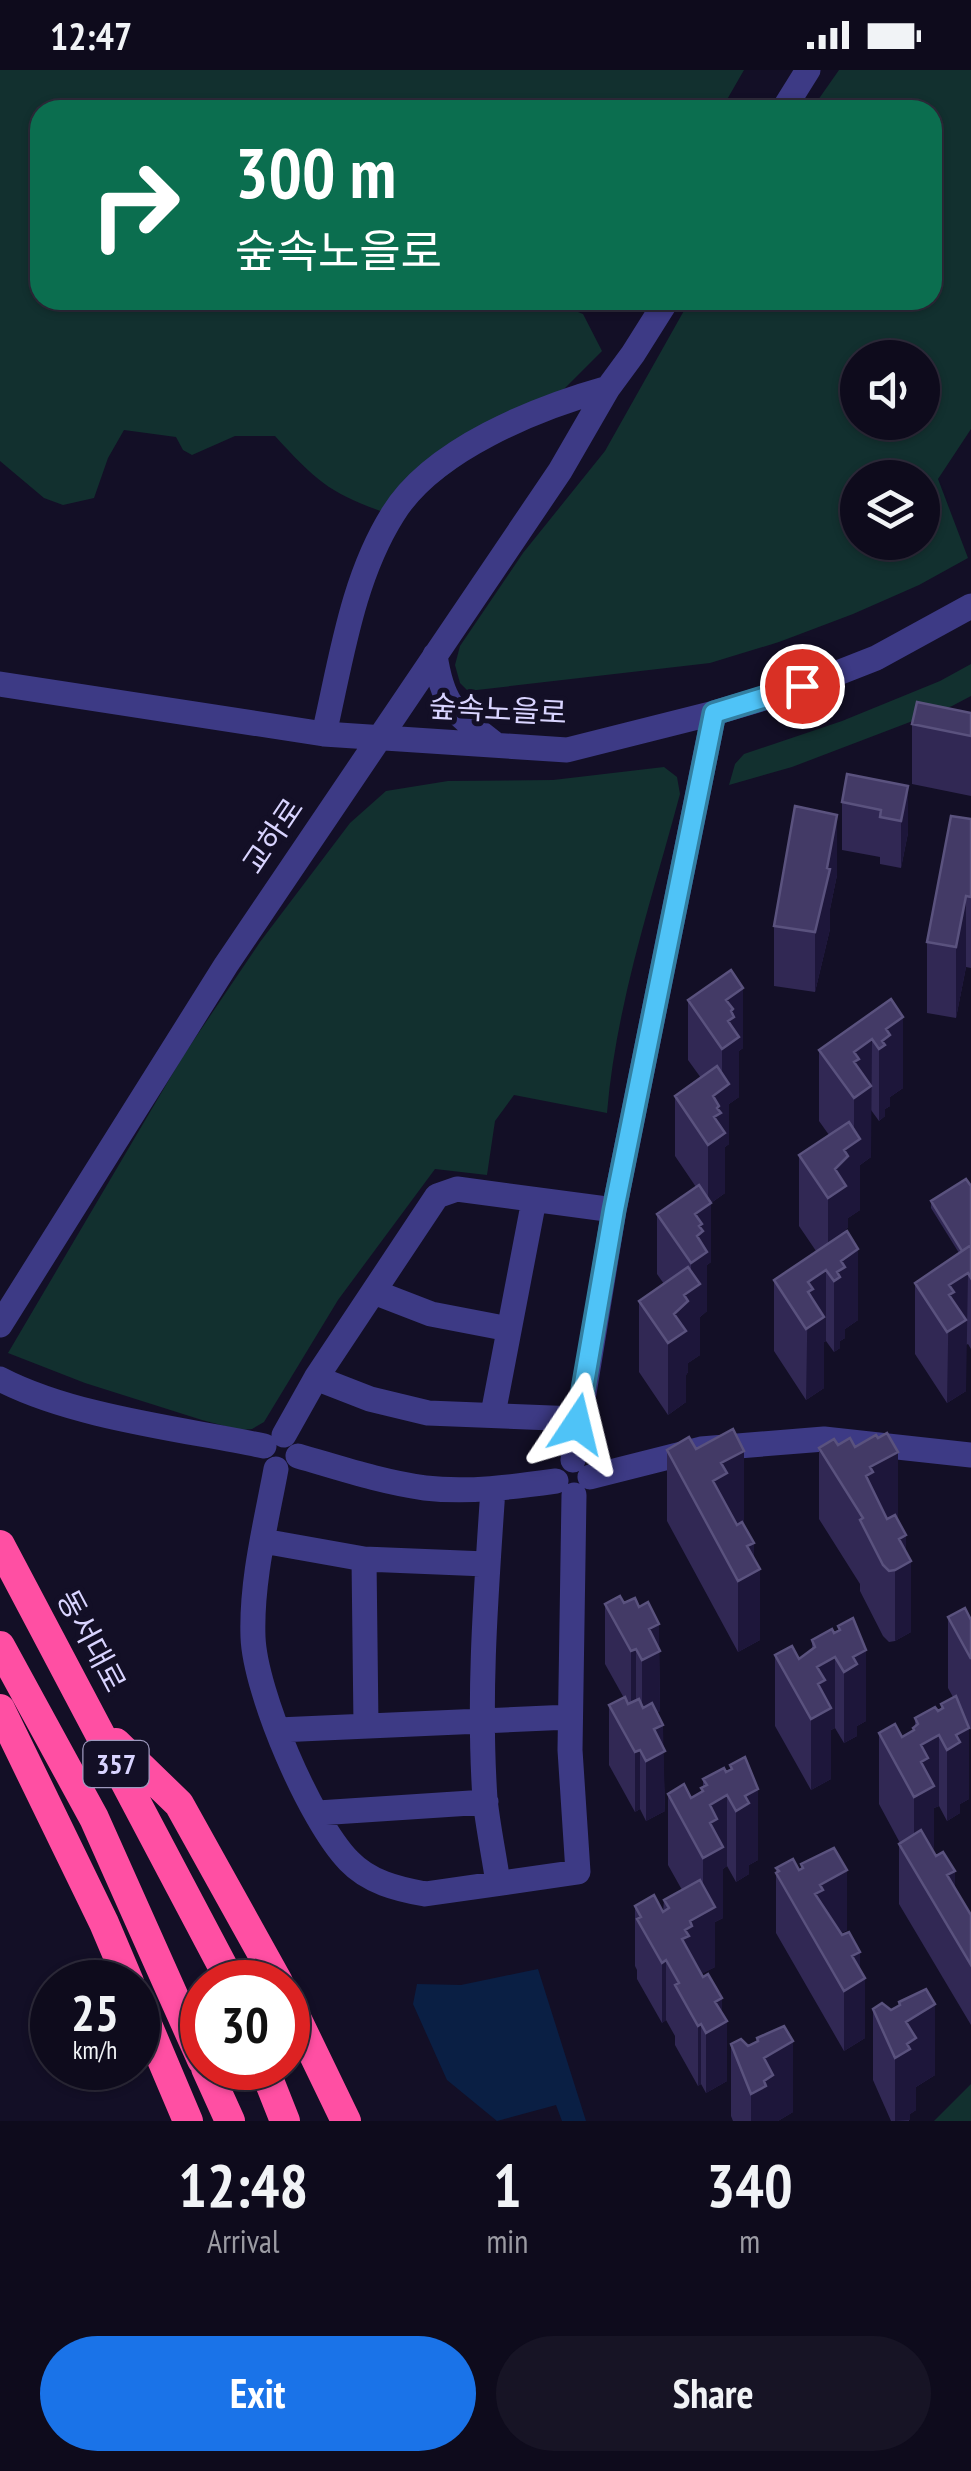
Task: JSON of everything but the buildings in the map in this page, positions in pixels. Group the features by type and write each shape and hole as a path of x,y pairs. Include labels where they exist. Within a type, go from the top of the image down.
{"highway":[{"name":"동서대로","path":"0,1545 219,1960"},
{"name":"357","path":"0,1646 94,1818 180,2011"},
{"path":"0,1709 120,1960"},
{"path":"94,1723 179,1804 266,1960"},
{"path":"310,2047 346,2121"},
{"path":"160,2057 188,2121"},
{"path":"160,2064 178,2121"},
{"path":"216,2090 230,2121"},
{"path":"273,2090 285,2121"}],"street":[{"path":"790,100 808,70"},
{"name":"교하로","path":"0,1325 226,966 560,471 608,388 661,310"},
{"path":"324,734 358,590 392,514 434,469 494,433 556,403 608,388"},
{"name":"숲속노을로","path":"0,684 324,734 566,750 714,713 802,686 876,658 971,606"},
{"path":"435,655 439,684 453,711 496,746"},
{"path":"614,1210 456,1189 437,1196 316,1378 281,1451 263,1541 253,1638 258,1674 278,1730 332,1840 350,1863 374,1880 425,1894 578,1872 570,1716 573,1478 578,1419 614,1210 714,713"},
{"path":"493,1414 534,1200"},
{"path":"374,1292 432,1314 509,1329"},
{"path":"316,1378 370,1399 428,1412 578,1419"},
{"path":"0,1379 26,1393 67,1406 281,1451 396,1483 429,1488 493,1489 573,1478 701,1449 824,1439 971,1455"},
{"path":"493,1489 486,1564 482,1720 486,1802 498,1883"},
{"path":"263,1541 364,1559 486,1564"},
{"path":"364,1559 366,1726"},
{"path":"278,1730 570,1716"},
{"path":"318,1814 486,1802"}],"green space":[{"path":"0,70 744,70 727,100 30,100 30,310 573,310 583,314 602,351 562,391 392,515 327,486 275,436 235,436 192,455 183,450 176,437 124,430 108,458 94,498 63,505 44,498 0,461"},
{"path":"839,70 971,70 971,429 940,476 940,460 840,460 840,560 940,560 940,484 968,558 853,614 710,663 468,691 460,683 455,665 460,646 523,553 605,451 684,310 942,310 942,100 818,100"},
{"path":"971,664 971,696 952,706 792,767 729,785 735,764 744,754 842,721 940,681"},
{"path":"664,767 677,777 680,794 627,992 607,1113 514,1095 495,1121 487,1175 435,1169 338,1300 264,1422 240,1430 202,1420 85,1383 8,1353 183,1056 260,942 350,823 386,791 448,781 553,780"},
{"path":"971,2084 971,2121 934,2121"}],"water":[{"path":"538,1969 586,2121 562,2121 556,2105 497,2121 447,2080 413,2004 417,1984 461,1985"}],"route":[{"path":"577,1424 614,1210 714,713 802,686"}]}
